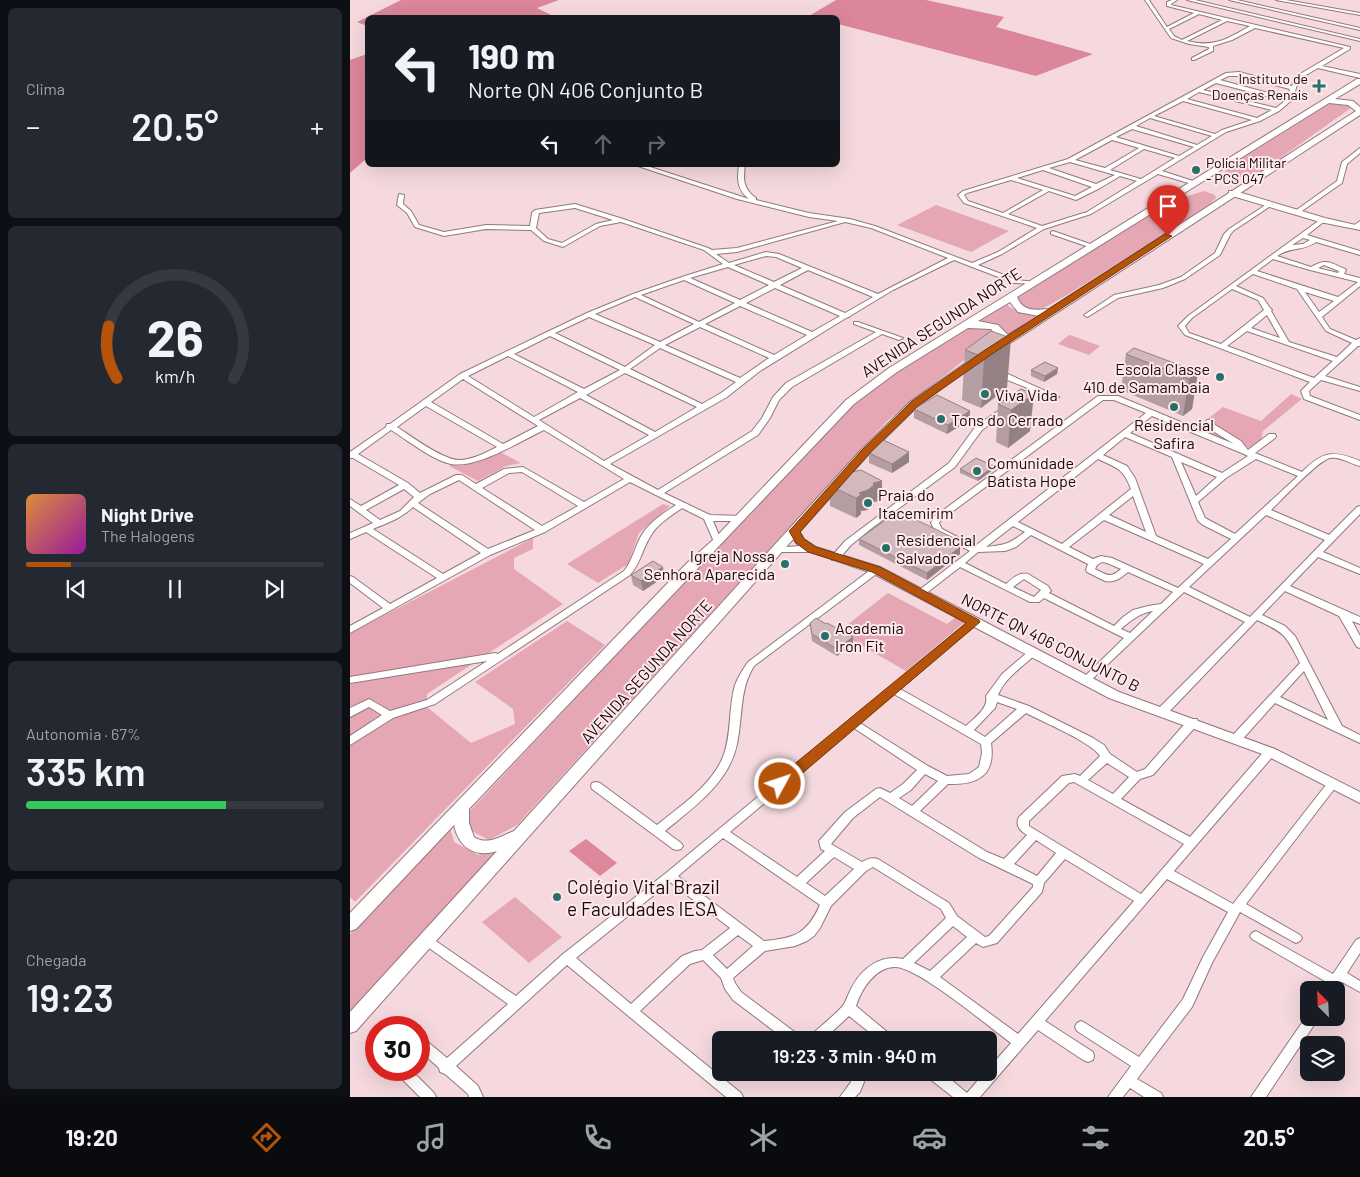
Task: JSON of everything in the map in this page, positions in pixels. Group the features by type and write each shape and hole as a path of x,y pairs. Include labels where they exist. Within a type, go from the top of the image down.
{"main road":[{"name":"AVENIDA SEGUNDA NORTE","path":"350,924 501,764 684,573 718,542 850,402 893,370 966,325 1016,289 1032,283 1359,83"},
{"path":"1328,102 1350,103 1360,111"},
{"name":"AVENIDA SEGUNDA NORTE","path":"350,1026 864,453 900,416 954,375 1360,111"},
{"path":"1016,289 1014,304 1024,311 1050,312"},
{"path":"966,325 984,324 994,326 1000,329 1006,341"},
{"path":"461,808 462,837 469,844 491,846 522,834"}],"street":[{"path":"1147,0 1171,35 1183,41 1211,47 1219,45 1254,26"},
{"path":"1175,0 1169,3 1170,6 1348,48"},
{"path":"1189,0 1360,41"},
{"path":"1231,0 1360,29"},
{"path":"1245,3 1251,0"},
{"path":"1278,0 1360,14"},
{"path":"1292,3 1298,0"},
{"path":"1242,13 1254,10 1258,6"},
{"path":"1214,17 1228,10"},
{"path":"1312,18 1329,10"},
{"path":"1168,28 1198,13"},
{"path":"1183,41 1225,20"},
{"path":"1309,28 1323,21"},
{"path":"1283,33 1297,25"},
{"path":"973,265 1000,253 1042,228 1089,212 1231,128 1258,120 1278,110 1289,100 1297,78 1360,41"},
{"path":"1194,59 1210,50 1211,47"},
{"path":"1317,66 1359,83"},
{"path":"1042,228 966,202 961,195 1070,160 1216,81 1234,74 1293,88"},
{"path":"1216,81 1289,100"},
{"path":"1199,90 1278,110"},
{"path":"1182,99 1258,120"},
{"path":"1151,116 1217,136"},
{"path":"1132,127 1199,147"},
{"path":"1112,138 1181,158"},
{"path":"1106,170 1144,147"},
{"path":"1297,212 1340,182 1344,163 1360,150"},
{"path":"1070,160 1143,180"},
{"path":"644,167 738,198 809,215 850,221 873,227 973,265 1016,289"},
{"path":"742,167 741,188 744,193 759,202"},
{"path":"1043,168 1098,187"},
{"path":"1158,172 1194,183"},
{"path":"1011,178 1076,198 1120,174"},
{"path":"1003,215 1047,190"},
{"path":"1232,193 1323,220 1358,226"},
{"path":"401,195 400,205 409,212 417,226 438,233 447,234 486,227 533,228 546,240 563,244 598,225 617,220"},
{"path":"1087,314 1116,296 1161,287 1183,278 1218,254 1227,234 1269,205"},
{"path":"533,228 535,213 572,206 691,243 711,252 728,265 847,316"},
{"path":"1323,220 1181,326 1187,334 1222,347 1317,379 1360,389"},
{"path":"711,252 737,250 803,231 850,221"},
{"path":"1052,233 1091,246"},
{"path":"1304,236 1360,253"},
{"path":"1286,248 1305,246 1315,240"},
{"path":"487,553 416,500 404,485 351,455 463,376 589,314 635,294 684,278 766,254 772,254 879,297"},
{"path":"604,464 702,407 742,382 774,358 812,335 953,258"},
{"path":"1273,258 1312,269 1323,263 1343,270 1341,274 1360,280"},
{"path":"534,419 625,370 660,345 807,268"},
{"path":"1254,272 1339,300"},
{"path":"684,278 812,335"},
{"path":"1319,316 1360,284"},
{"path":"1232,287 1259,297 1269,310 1286,343"},
{"path":"1299,288 1331,332 1359,342"},
{"path":"635,294 774,358"},
{"path":"1222,347 1269,310"},
{"path":"589,314 670,348 742,382"},
{"path":"856,323 899,338"},
{"path":"1246,328 1337,360"},
{"path":"658,493 756,433 776,399 789,385 881,332"},
{"path":"549,333 702,407"},
{"path":"1359,342 1304,391 1307,397 1360,418"},
{"path":"509,354 655,435"},
{"path":"995,372 1055,397"},
{"path":"463,376 630,479 708,518 741,518"},
{"path":"835,558 869,526 952,466 978,428 1035,389"},
{"path":"1030,532 1013,545 1004,548 975,550 939,531 935,526 936,520 1101,398 1115,398 1303,475"},
{"path":"425,402 502,447"},
{"path":"920,593 1152,413"},
{"path":"1210,422 1212,426 1242,446 1249,454"},
{"path":"390,426 448,461 456,463 469,462 545,426"},
{"path":"1125,434 1223,476"},
{"path":"1195,501 1272,436"},
{"path":"1097,455 1124,468 1131,478 1152,538"},
{"path":"1175,456 1203,521 1236,538"},
{"path":"1085,681 1321,458 1341,456 1360,464"},
{"path":"476,488 507,470 523,469 584,506"},
{"path":"350,536 380,524 409,508 416,500 459,477 542,530"},
{"path":"350,630 487,553 542,530 630,479"},
{"path":"361,509 404,485"},
{"path":"1064,548 1134,490"},
{"path":"350,502 380,524"},
{"path":"350,741 390,715 431,702 627,573 637,560 647,535 654,526 681,505"},
{"path":"1162,712 1360,509"},
{"path":"1265,511 1330,539"},
{"path":"1103,516 1209,564"},
{"path":"708,518 718,542"},
{"path":"1012,522 1094,563"},
{"path":"366,528 442,577"},
{"name":"NORTE QN 406 CONJUNTO B","path":"794,531 800,541 812,549 876,570 1114,695 1193,722 1270,752 1360,798"},
{"name":"NORTE QN 406 CONJUNTO B","path":"777,550 812,549"},
{"path":"1317,553 1360,571"},
{"path":"1127,568 1117,577 1108,579 1091,571 1090,567 1094,563 1105,559 1286,632 1296,645 1337,727"},
{"path":"959,563 1007,588 1033,600 1046,591 1045,588 1025,576 1020,577 1007,588"},
{"path":"657,831 693,800 720,772 728,756 737,692 745,672 751,664 876,570"},
{"path":"350,579 389,608"},
{"path":"1283,587 1360,622"},
{"path":"1044,594 1131,638"},
{"path":"1114,630 1133,613 1144,608 1164,607"},
{"path":"1343,614 1360,645"},
{"path":"445,1068 567,958 670,876 974,622"},
{"path":"967,731 991,706 991,696 1000,682 1032,653"},
{"path":"350,680 500,655"},
{"path":"1236,739 1305,663"},
{"path":"853,723 924,769 945,780 965,781 974,778 987,762 986,742 894,689"},
{"path":"991,696 1024,708 1089,740 1100,748 1106,757 1136,776"},
{"path":"1273,698 1360,739"},
{"path":"350,713 370,702 390,715"},
{"path":"986,742 1024,708"},
{"path":"1115,799 1136,776 1149,772 1193,722"},
{"path":"972,1097 1270,752"},
{"path":"1082,780 1106,757"},
{"path":"891,798 907,787 924,769"},
{"path":"1142,900 1034,835 1024,828 1023,820 1066,779 1075,778 1082,780 1192,844"},
{"path":"914,811 945,780"},
{"path":"1115,1097 1188,1003 1207,961 1236,907 1333,784"},
{"path":"596,786 677,846"},
{"path":"862,868 825,846 826,840 849,815 877,793 882,792 983,855 1039,882"},
{"path":"722,832 826,903"},
{"path":"1006,865 1034,835"},
{"path":"798,883 833,851"},
{"path":"727,976 762,946 786,944 805,937 814,928 826,903 862,868 874,862 945,906 953,919 975,937 984,942 993,940 1038,889 1039,882 1063,853"},
{"path":"1166,873 1296,938"},
{"path":"670,876 762,946"},
{"path":"906,963 953,919"},
{"path":"631,1012 686,960 695,956 705,955 738,928"},
{"path":"1256,936 1334,981"},
{"path":"931,978 975,937"},
{"path":"426,940 517,1003"},
{"path":"1337,981 1360,943"},
{"path":"705,955 727,976 729,985 737,996 784,1031"},
{"path":"567,958 736,1097"},
{"path":"824,1031 849,1008 860,983 882,965 895,962 906,963 931,978 1019,1042"},
{"path":"1345,984 1360,987"},
{"path":"849,1008 875,1031"},
{"path":"1037,1023 1088,1056"},
{"path":"1258,1097 1307,1026"},
{"path":"1081,1028 1140,1065"},
{"path":"430,1053 472,1090 476,1097"},
{"path":"1128,1080 1156,1097"},
{"path":"413,1081 429,1097"},
{"path":"847,1097 855,1088 858,1081"},
{"path":"943,1081 963,1097"}],"shaded area":[{"path":"401,0 559,0 537,8 551,15 371,15"},
{"path":"836,0 926,0 1004,17 996,27 1093,54 1036,76 840,25 840,15 811,15"},
{"path":"365,18 365,25 357,22"},
{"path":"365,55 365,160 350,173 350,60"},
{"path":"1330,103 1348,104 1351,108 1252,178 1224,175 1228,165"},
{"path":"1204,191 1215,195 1216,198 1207,207 1042,309 1021,307 1014,296 1167,201"},
{"path":"936,205 1009,231 971,252 897,225"},
{"path":"1007,301 1009,307 1026,314 1038,315 1009,334 998,324 976,322"},
{"path":"988,327 995,333 887,421 517,825 489,840 468,829 468,813 852,403 896,370 969,328"},
{"path":"1069,335 1100,346 1089,355 1058,344"},
{"path":"1291,394 1302,399 1263,431 1261,441 1249,448 1196,428 1223,407 1261,421"},
{"path":"498,451 521,463 506,466 478,481 449,466 463,466"},
{"path":"663,504 670,506 639,533 628,564 598,583 567,564"},
{"path":"533,538 533,549 514,558 514,569 563,604 427,694 427,707 471,743 515,724 513,709 475,682 567,621 605,645 355,902 350,897 350,633"},
{"path":"888,593 947,624 956,617 965,622 906,671 838,632"},
{"path":"450,828 454,842 478,855 498,851 350,1019 350,934"},
{"path":"586,839 617,863 600,876 569,851"},
{"path":"515,897 562,937 529,963 482,922"}],"building":[{"path":"991,331 1011,338 984,357 965,350"},
{"path":"1134,348 1198,372 1189,379 1126,354"},
{"path":"1045,362 1058,368 1045,376 1031,370"},
{"path":"1021,389 1034,394 1011,410 998,404"},
{"path":"937,395 970,411 948,425 914,409"},
{"path":"881,439 909,452 892,464 869,453"},
{"name":"Comunidade Batista Hope","path":"976,458 994,466 978,478 960,469"},
{"path":"861,470 882,481 873,483 874,485 868,490 859,493 861,495 856,498 830,486 840,484 839,481 852,472"},
{"name":"Residencial Salvador","path":"898,511 956,539 955,545 960,547 927,573 859,539"},
{"path":"653,561 663,567 641,581 631,575"},
{"path":"816,618 853,637 837,649 812,634 810,623"}],"waterway":[{"path":"447,0 443,7 447,15"},
{"path":"350,72 365,67"}],"place":[{"name":"Instituto de Doenças Renais","path":"1319,86"},
{"name":"Polícia Militar - PCS 047","path":"1196,170"},
{"name":"Escola Classe 410 de Samambaia","path":"1220,377"},
{"name":"Viva Vida","path":"985,394"},
{"name":"Residencial Safira","path":"1174,407"},
{"name":"Tons do Cerrado","path":"941,419"},
{"name":"Comunidade Batista Hope","path":"977,471"},
{"name":"Praia do Itacemirim","path":"868,503"},
{"name":"Residencial Salvador","path":"886,548"},
{"name":"Igreja Nossa Senhora Aparecida","path":"785,564"},
{"name":"Academia Iron Fit","path":"825,636"},
{"name":"Colégio Vital Brazil e Faculdades IESA","path":"557,897"}],"route":[{"path":"780,784 974,622 876,570 812,549 800,541 794,531 864,453 900,416 916,403 954,375 1168,236"}]}
